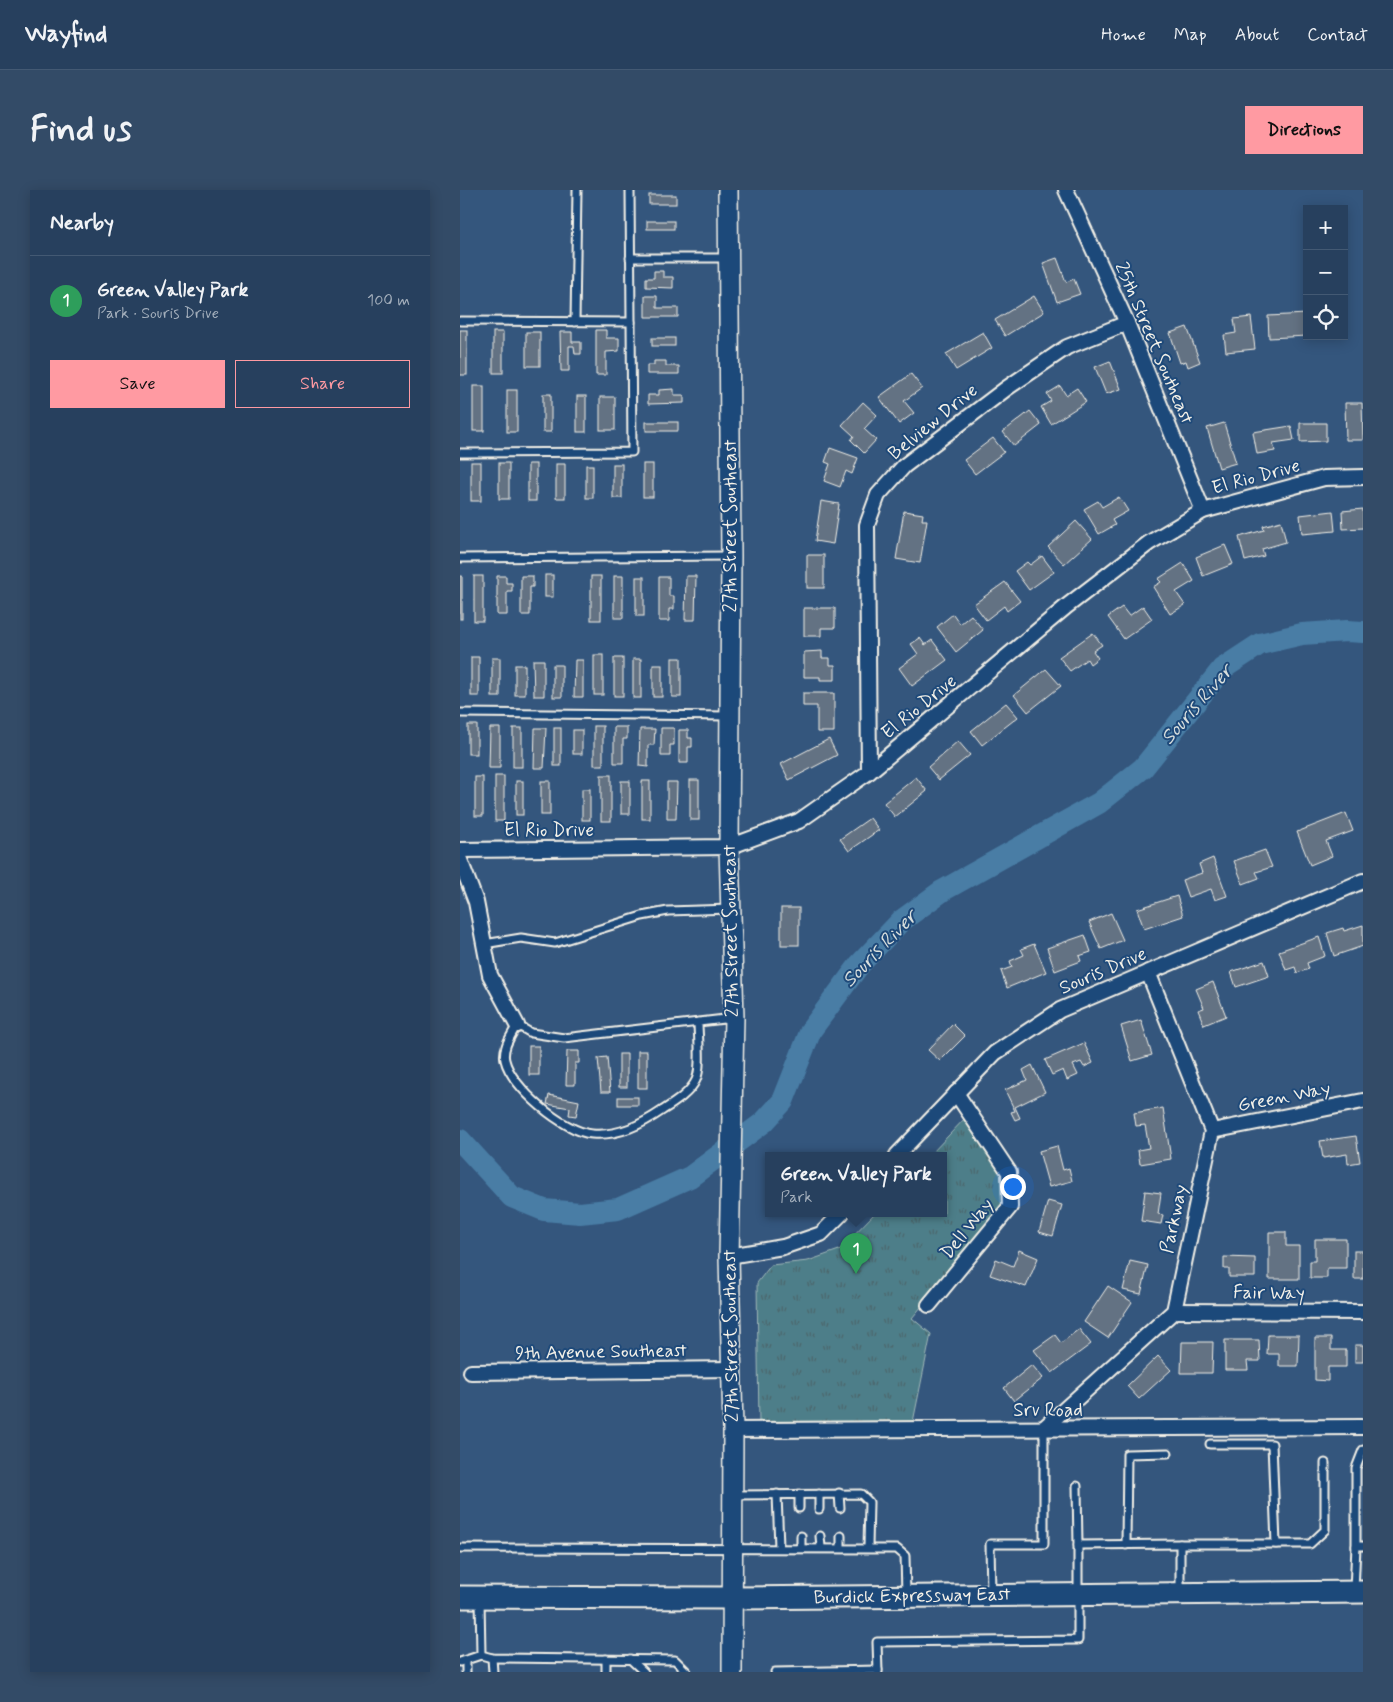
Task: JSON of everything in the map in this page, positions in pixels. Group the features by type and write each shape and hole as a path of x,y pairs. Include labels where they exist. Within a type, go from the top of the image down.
{"main road":[{"name":"Burdick Expressway East","path":"470,1597 732,1598 1358,1592"}],"street":[{"name":"27th Street Southeast","path":"728,190 731,556 729,848 734,1018 732,1199 729,1256 733,1430 732,1672"},
{"name":"25th Street Southeast","path":"1066,190 1127,323 1203,511"},
{"name":"Belview Drive","path":"869,772 867,525 878,495 904,466 1007,388 1067,347 1127,323"},
{"name":"El Rio Drive","path":"460,850 729,848 799,821 869,772 1082,595 1150,543 1203,511 1324,478 1363,477"},
{"path":"460,860 476,902 490,975 517,1025"},
{"name":"Souris Drive","path":"900,1152 995,1053 1060,1010 1363,881"},
{"path":"1148,972 1212,1131"},
{"name":"Dell Way","path":"928,1305 1010,1207 1008,1172 956,1093"},
{"name":"Green Way","path":"1212,1131 1363,1100"},
{"name":"Parkway","path":"1174,1311 1212,1131"},
{"path":"729,1256 783,1247 821,1234 838,1217"},
{"path":"1044,1428 1174,1311"},
{"name":"Fair Way","path":"1174,1311 1363,1312"},
{"name":"9th Avenue Southeast","path":"471,1372 732,1369"},
{"name":"Srv Road","path":"733,1430 1363,1427"}],"lane":[{"path":"575,322 576,190"},
{"path":"460,453 632,452 630,190"},
{"path":"630,258 728,258"},
{"path":"460,320 631,322"},
{"path":"460,558 731,556"},
{"path":"460,713 730,716"},
{"path":"484,944 521,938 555,944 642,916 668,911 731,909"},
{"path":"698,1022 698,1068 696,1079 687,1092 671,1105 632,1128 613,1133 591,1134 575,1130 556,1120 537,1104 511,1073 505,1060 506,1044 517,1025 532,1033 564,1038 698,1022 734,1018"},
{"path":"991,1595 990,1544 1044,1544 1044,1428"},
{"path":"1210,1444 1272,1444 1276,1544"},
{"path":"1358,1592 1359,1546 1356,1468 1363,1450"},
{"path":"1126,1545 1127,1454 1168,1453"},
{"path":"1078,1545 1310,1544 1324,1530 1325,1463"},
{"path":"775,1672 878,1671 877,1642 1078,1640 1077,1486"},
{"path":"839,1493 840,1508"},
{"path":"777,1494 779,1547"},
{"path":"799,1494 799,1508"},
{"path":"819,1494 819,1509"},
{"path":"732,1495 861,1494 869,1502 868,1547"},
{"path":"801,1536 801,1547"},
{"path":"820,1536 820,1547"},
{"path":"841,1536 841,1547"},
{"path":"1180,1544 1180,1594"},
{"path":"460,1548 868,1547 897,1549 905,1556 906,1596"},
{"path":"470,1597 482,1655"},
{"path":"466,1672 463,1662 482,1655 492,1658 606,1659 633,1665 676,1660 686,1672"},
{"path":"492,1658 493,1672"},
{"path":"606,1659 606,1672"},
{"path":"633,1665 644,1672"}],"green space":[{"path":"968,1115 1006,1171 1006,1205 912,1318 931,1334 913,1422 759,1425 757,1283 771,1265 808,1261 839,1250 871,1217 947,1217 947,1152 933,1152"}],"building":[{"path":"649,195 676,195 676,204 649,204"},
{"path":"647,221 674,221 674,229 647,229"},
{"path":"1057,258 1066,282 1074,279 1080,294 1057,302 1043,263"},
{"path":"654,271 663,271 663,277 673,277 673,288 646,287 646,278 654,278"},
{"path":"645,296 657,296 657,308 678,308 678,317 645,317"},
{"path":"1034,296 1044,312 1005,336 995,320"},
{"path":"1303,314 1303,336 1269,338 1268,316"},
{"path":"1251,317 1255,349 1226,352 1224,335 1236,333 1234,319"},
{"path":"1187,327 1200,362 1188,367 1186,361 1180,363 1170,333"},
{"path":"460,330 467,330 467,375 460,375"},
{"path":"596,330 606,330 606,338 619,338 619,351 606,352 606,375 596,375"},
{"path":"493,332 503,332 503,373 493,373"},
{"path":"526,332 540,332 540,366 526,366"},
{"path":"560,332 572,332 572,342 581,342 581,354 575,354 574,346 569,346 569,371 561,371"},
{"path":"983,332 992,348 956,370 946,354"},
{"path":"652,338 675,338 675,346 652,346"},
{"path":"654,361 666,361 666,366 679,366 679,374 647,374 647,365 654,365"},
{"path":"1110,361 1121,389 1106,394 1095,367"},
{"path":"911,374 922,388 904,401 914,413 899,424 879,397"},
{"path":"473,386 484,386 484,431 473,431"},
{"path":"1060,386 1066,395 1077,388 1086,402 1051,424 1041,407 1051,401 1047,394"},
{"path":"674,389 674,395 684,395 684,403 648,404 648,395 659,395 659,390"},
{"path":"507,390 517,390 517,432 507,432"},
{"path":"543,394 551,394 551,432 543,432"},
{"path":"577,396 586,396 586,432 577,432"},
{"path":"600,397 615,397 615,430 600,430"},
{"path":"863,402 877,415 864,429 876,440 864,453 851,440 854,436 842,425"},
{"path":"1345,403 1362,403 1363,440 1346,440"},
{"path":"1030,411 1041,425 1014,446 1003,432"},
{"path":"646,422 678,422 678,431 646,431"},
{"path":"1224,423 1236,463 1219,468 1207,428"},
{"path":"1300,423 1326,423 1326,441 1300,442"},
{"path":"1291,426 1294,440 1273,443 1275,451 1257,454 1253,432"},
{"path":"993,438 1004,452 975,474 964,460"},
{"path":"830,448 858,458 852,474 846,471 840,487 824,481 830,464 825,462"},
{"path":"471,462 481,462 481,501 471,501"},
{"path":"499,463 509,463 509,499 499,499"},
{"path":"528,464 536,464 536,501 528,501"},
{"path":"556,464 565,464 565,498 556,498"},
{"path":"613,464 622,464 622,498 613,498"},
{"path":"643,464 653,464 653,497 643,497"},
{"path":"586,465 593,465 593,498 586,498"},
{"path":"1119,497 1128,511 1112,520 1115,525 1099,534 1084,509 1098,501 1102,507"},
{"path":"821,501 839,504 833,544 815,541"},
{"path":"1363,509 1363,528 1343,529 1342,511"},
{"path":"904,511 923,514 922,520 927,520 920,563 896,559"},
{"path":"1333,511 1335,531 1302,534 1300,515"},
{"path":"1076,521 1092,539 1064,564 1048,547"},
{"path":"1281,521 1286,542 1262,549 1264,556 1245,561 1239,537 1264,530 1263,526"},
{"path":"1225,545 1233,564 1203,576 1196,557"},
{"path":"807,555 824,555 824,588 807,588"},
{"path":"1042,556 1054,572 1029,590 1015,571 1027,562 1030,565"},
{"path":"1183,563 1194,581 1176,592 1185,605 1170,614 1153,587 1161,582 1158,579"},
{"path":"545,575 553,575 553,597 545,597"},
{"path":"460,576 462,576 462,619 460,619"},
{"path":"474,576 483,576 483,621 474,621"},
{"path":"497,576 506,576 506,583 512,583 512,591 507,591 507,615 497,615"},
{"path":"521,576 533,576 533,587 530,587 530,615 521,615"},
{"path":"591,576 601,576 601,620 591,620"},
{"path":"614,576 623,576 623,618 614,618"},
{"path":"686,576 696,576 695,620 685,620"},
{"path":"636,577 644,577 644,616 636,616"},
{"path":"659,577 669,577 669,596 674,596 674,609 669,609 669,621 659,621"},
{"path":"1005,582 1020,601 1007,611 1004,606 986,620 974,604"},
{"path":"1143,606 1152,619 1124,639 1108,617 1122,607 1129,616"},
{"path":"804,608 835,608 835,628 821,628 821,636 804,636"},
{"path":"953,614 960,624 971,615 983,630 956,652 937,627"},
{"path":"1093,633 1102,645 1093,651 1098,658 1090,664 1087,659 1070,671 1059,657"},
{"path":"920,638 925,645 932,640 947,660 912,686 899,668 918,654 911,644"},
{"path":"822,651 822,658 830,658 830,665 835,665 835,680 820,680 820,677 804,677 804,652"},
{"path":"594,655 603,655 603,695 594,695"},
{"path":"471,657 479,657 479,696 471,696"},
{"path":"492,658 500,658 500,697 492,697"},
{"path":"614,658 623,658 623,696 614,696"},
{"path":"672,658 681,658 681,697 672,697"},
{"path":"633,659 641,659 641,698 633,698"},
{"path":"533,660 544,660 544,696 534,696"},
{"path":"575,660 583,660 583,697 574,697"},
{"path":"515,665 525,665 525,695 515,695"},
{"path":"553,665 562,665 562,697 553,697"},
{"path":"653,665 662,665 662,697 653,697"},
{"path":"1046,669 1061,686 1028,712 1014,695"},
{"path":"803,693 834,693 834,732 817,732 817,706 803,706"},
{"path":"1006,703 1018,717 982,745 971,731"},
{"path":"468,725 477,725 477,754 468,754"},
{"path":"594,726 603,726 603,765 594,765"},
{"path":"614,727 627,727 627,739 623,739 623,763 614,763"},
{"path":"490,728 500,728 500,768 489,768"},
{"path":"513,728 522,728 522,767 513,767"},
{"path":"535,728 546,728 544,768 534,768"},
{"path":"554,728 561,728 561,766 554,766"},
{"path":"661,728 674,728 674,745 670,745 670,756 661,756"},
{"path":"640,729 655,729 654,745 648,745 648,767 639,766"},
{"path":"573,730 582,730 582,754 573,754"},
{"path":"679,730 688,730 688,738 692,738 692,747 688,747 688,763 679,763"},
{"path":"829,739 837,755 789,780 781,764"},
{"path":"958,741 970,755 939,780 928,767"},
{"path":"601,775 611,775 611,821 601,821"},
{"path":"495,776 504,776 504,821 495,821"},
{"path":"475,777 483,777 483,816 475,816"},
{"path":"916,777 927,791 895,817 884,803"},
{"path":"690,780 699,780 699,820 690,820"},
{"path":"516,781 523,781 523,815 516,815"},
{"path":"541,781 550,781 550,815 541,815"},
{"path":"621,781 630,781 630,814 621,814"},
{"path":"642,781 650,781 650,819 642,819"},
{"path":"667,782 677,782 676,819 667,819"},
{"path":"582,789 590,789 590,820 582,820"},
{"path":"1346,813 1353,831 1326,841 1332,856 1310,865 1297,832"},
{"path":"870,818 879,830 849,851 840,839"},
{"path":"1265,850 1272,867 1256,872 1259,878 1243,884 1234,861"},
{"path":"1213,858 1227,896 1215,900 1211,889 1188,897 1182,880 1202,873 1199,864"},
{"path":"1177,896 1183,916 1144,929 1137,909"},
{"path":"781,908 799,908 799,945 781,945"},
{"path":"1111,913 1123,940 1101,949 1089,922"},
{"path":"1363,925 1363,946 1334,956 1327,933 1343,928 1344,931"},
{"path":"1085,935 1091,952 1079,956 1081,961 1055,971 1047,948"},
{"path":"1319,937 1325,956 1307,963 1309,969 1297,973 1295,967 1286,970 1279,951"},
{"path":"1034,944 1046,972 1007,988 1001,971 1012,967 1010,961 1024,955 1021,949"},
{"path":"1264,961 1269,976 1236,987 1231,972"},
{"path":"1213,982 1226,1016 1204,1025 1198,1010 1204,1008 1196,989"},
{"path":"1141,1020 1152,1055 1132,1061 1121,1026"},
{"path":"953,1024 965,1036 940,1061 928,1050"},
{"path":"1084,1043 1093,1063 1084,1067 1081,1062 1073,1065 1078,1075 1067,1080 1063,1070 1052,1075 1045,1060"},
{"path":"529,1046 539,1046 539,1075 529,1075"},
{"path":"567,1051 579,1051 579,1063 575,1063 575,1085 566,1085"},
{"path":"638,1051 647,1051 647,1088 638,1088"},
{"path":"619,1054 627,1054 627,1087 619,1087"},
{"path":"607,1057 610,1092 601,1092 598,1058"},
{"path":"1032,1065 1045,1092 1015,1107 1020,1118 1015,1120 1011,1112 1015,1111 1005,1090 1027,1080 1023,1070"},
{"path":"549,1095 579,1101 576,1116 569,1115 570,1108 547,1104"},
{"path":"618,1097 638,1097 638,1105 618,1105"},
{"path":"1163,1108 1171,1159 1140,1164 1138,1150 1149,1148 1145,1125 1136,1126 1134,1113"},
{"path":"1356,1136 1360,1162 1348,1164 1347,1154 1323,1158 1320,1141"},
{"path":"1057,1146 1063,1170 1069,1168 1072,1181 1049,1187 1039,1151"},
{"path":"1145,1191 1161,1193 1158,1214 1163,1215 1161,1224 1141,1221"},
{"path":"1048,1201 1062,1205 1053,1236 1039,1232"},
{"path":"1269,1232 1286,1232 1286,1246 1299,1246 1299,1279 1269,1279"},
{"path":"1315,1239 1346,1239 1346,1268 1327,1268 1327,1278 1310,1278 1310,1261 1315,1261"},
{"path":"1019,1250 1038,1258 1026,1287 990,1275 996,1259 1013,1266"},
{"path":"1354,1251 1363,1251 1363,1279 1354,1279"},
{"path":"1224,1257 1255,1258 1255,1277 1229,1277 1229,1269 1224,1269"},
{"path":"1130,1261 1148,1265 1141,1294 1123,1290"},
{"path":"1108,1286 1132,1302 1108,1338 1084,1322"},
{"path":"1079,1329 1091,1344 1052,1373 1034,1350 1055,1335 1061,1343"},
{"path":"1268,1335 1299,1335 1298,1366 1279,1366 1279,1354 1267,1354"},
{"path":"1315,1338 1331,1338 1331,1350 1346,1350 1346,1367 1328,1367 1328,1381 1315,1380"},
{"path":"1225,1340 1259,1340 1260,1361 1247,1361 1248,1370 1225,1370"},
{"path":"1182,1342 1213,1342 1212,1373 1181,1373"},
{"path":"1355,1345 1363,1345 1363,1362 1355,1362"},
{"path":"1158,1356 1171,1370 1139,1399 1127,1386"},
{"path":"1032,1365 1043,1378 1014,1401 1004,1388"}],"waterway":[{"name":"Souris River","path":"460,1140 512,1197 544,1210 580,1213 618,1209 690,1177 764,1122 783,1101 811,1030 860,964 901,921 942,891 1099,803 1143,768 1222,669 1260,644 1302,634 1347,631 1363,632"}],"place":[{"name":"Green Valley Park","path":"856,1274"}]}
